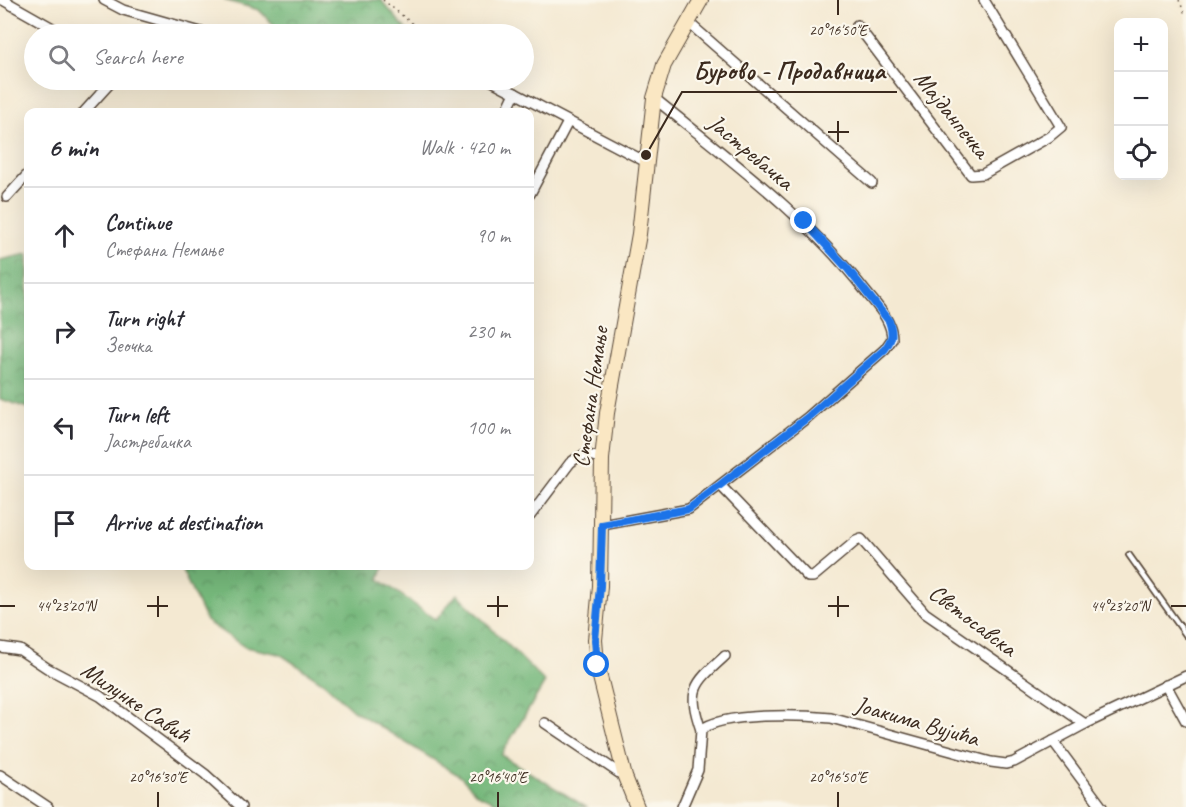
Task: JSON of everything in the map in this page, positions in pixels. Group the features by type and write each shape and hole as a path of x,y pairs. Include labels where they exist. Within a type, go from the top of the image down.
{"street":[{"path":"3,0 45,24"},
{"path":"104,0 123,10 173,24"},
{"name":"Стефана Немање","path":"637,807 625,777 597,665 595,640 600,586 602,459 607,413 639,234 654,98 664,65 701,0"},
{"name":"Мајданпечка","path":"857,25 971,175 983,174 1049,137 1061,127 984,0"},
{"path":"689,23 872,183"},
{"path":"88,108 104,90"},
{"path":"509,90 648,164"},
{"path":"508,108 515,93"},
{"name":"Јастребачка","path":"654,98 804,221 847,268 889,321 892,331 892,339 885,349 808,417 721,486"},
{"path":"534,186 568,122"},
{"path":"7,197 24,178"},
{"path":"534,511 570,463 579,456 587,454 602,459"},
{"path":"602,525 680,512 689,509 721,486"},
{"name":"Светосавска","path":"721,486 808,577 813,577 856,541 861,540 925,613 1085,724"},
{"name":"Милунке Савић","path":"0,647 20,650 46,668 100,696 206,774 241,807"},
{"path":"682,807 698,770 701,730 693,699 694,690 725,656"},
{"name":"Јоакима Вујића","path":"701,730 714,723 746,717 831,718 1006,764 1186,676"},
{"path":"1166,685 1186,721"},
{"path":"545,723 625,777"},
{"path":"1053,741 1102,807"},
{"path":"0,775 48,807"}],"lane":[{"path":"1129,555 1186,635"}],"path":[{"path":"383,0 412,24"},
{"path":"1179,0 1186,16"}],"green space":[{"path":"224,0 381,0 401,24 273,24 259,10"},
{"path":"24,255 24,407 0,399 0,260"},
{"path":"182,570 382,570 379,579 436,620 457,594 545,682 501,755 586,807 505,807 477,794 460,776 353,710 324,683 280,654 245,647 206,621"}],"place":[{"name":"Бурово - Продавница","path":"646,155"}],"route":[{"path":"597,665 595,640 602,525 689,509 808,417 885,349 892,339 889,321 847,268 804,221"}]}
